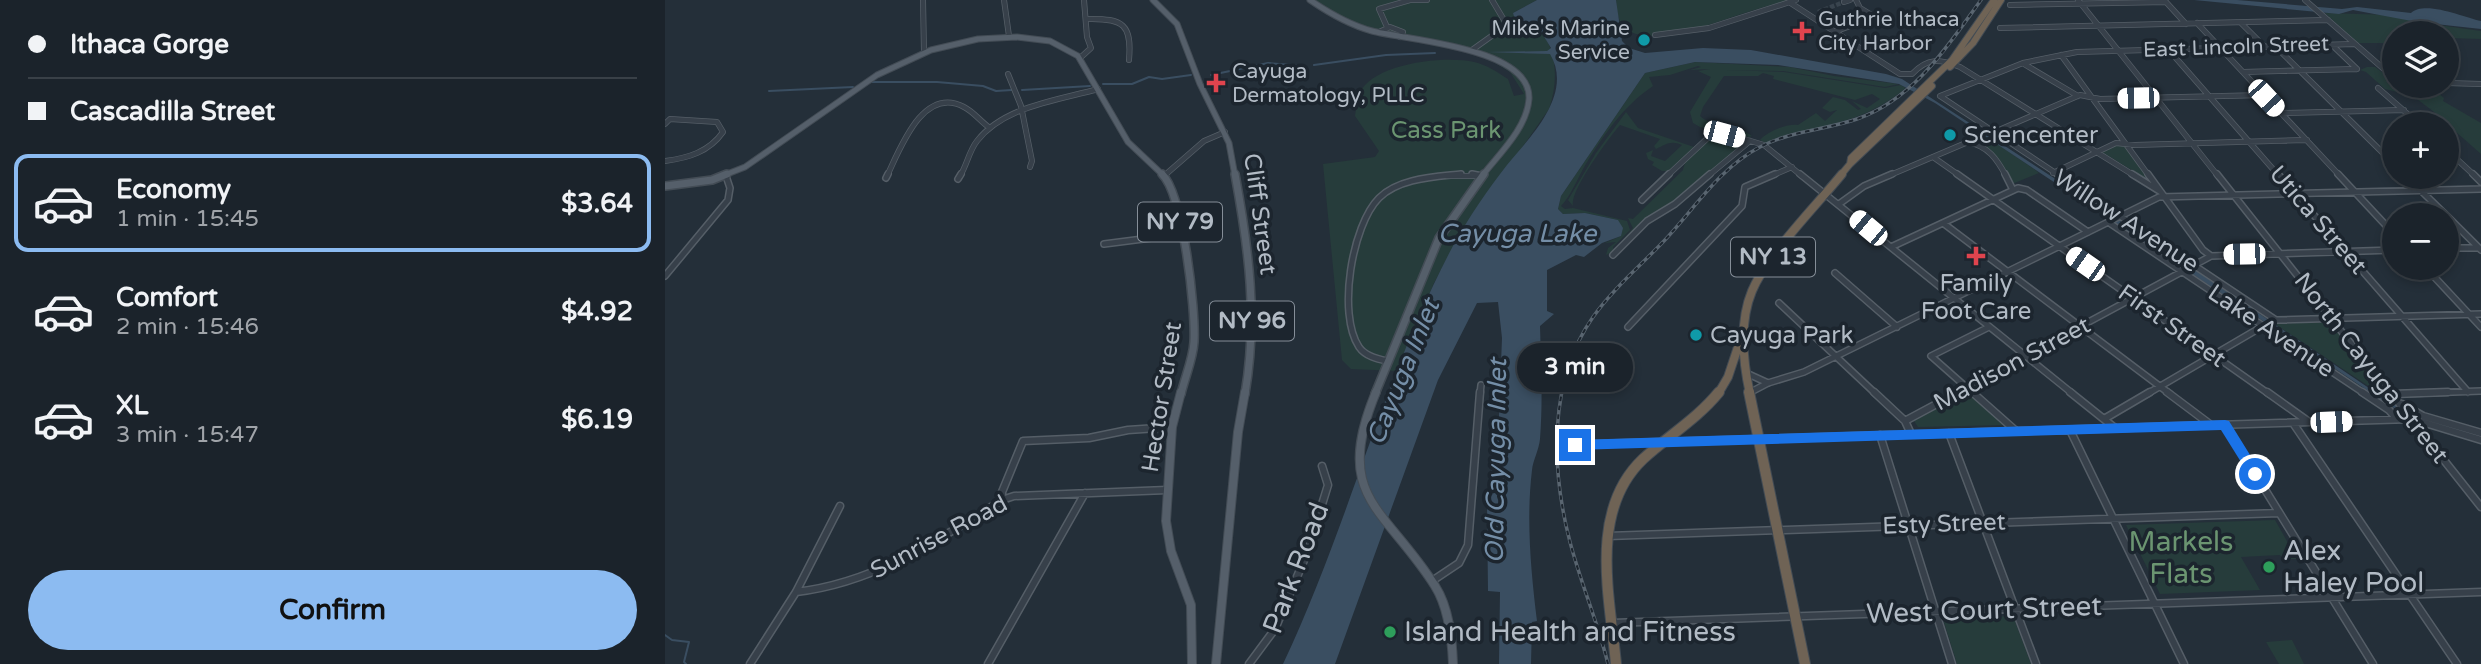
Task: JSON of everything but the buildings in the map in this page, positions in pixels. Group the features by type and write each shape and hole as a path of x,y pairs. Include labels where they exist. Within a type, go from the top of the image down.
{"highway":[{"name":"NY 13","path":"1951,64 1994,0"},
{"name":"NY 13","path":"1805,664 1746,373 1743,332 1751,293 1763,270 1850,164 1851,158 1973,43 2001,0"},
{"name":"NY 13","path":"1616,664 1608,536 1612,506 1635,468 1661,443 1702,411 1722,389 1743,332"}],"main road":[{"name":"Cliff Street","path":"1153,0 1177,24 1199,83 1225,132 1233,156 1249,252 1252,352 1238,432 1216,664"},
{"path":"1311,0 1344,20 1379,32 1472,50 1498,60 1514,72 1525,86 1529,98 1523,122 1439,238 1362,425 1358,450 1360,473 1366,493 1432,581 1448,616 1453,664"},
{"path":"665,186 726,176 767,154 888,68 924,52 967,41 1009,36 1050,41 1080,58"},
{"name":"Hector Street","path":"1080,58 1128,142 1165,175 1173,190 1182,234 1193,300 1195,336 1190,368 1172,427 1167,490 1167,539 1191,605 1192,664"}],"street":[{"path":"923,0 924,52"},
{"path":"1004,0 1009,36"},
{"path":"1080,58 1091,48 1085,36 1087,19 1084,0"},
{"path":"1400,37 1403,32 1387,27 1379,9 1411,0 1427,0"},
{"path":"1472,50 1507,25 1492,0"},
{"path":"1655,35 1709,28 1796,0"},
{"path":"1834,32 1875,17 1860,8 1856,0"},
{"path":"2305,0 2382,68"},
{"path":"1790,2 1900,74 1912,74 1927,60 1951,64 1980,79 2163,194"},
{"name":"North Cayuga Street","path":"2079,2 2481,507"},
{"path":"2010,5 2165,2 2186,23"},
{"path":"1808,15 1818,12"},
{"path":"1087,19 1107,20 1124,27 1131,37 1129,60"},
{"path":"2000,28 2328,20"},
{"path":"2197,23 2382,221"},
{"path":"2241,23 2264,46"},
{"path":"1379,32 1387,27"},
{"path":"2243,72 2357,69 2331,44"},
{"name":"East Lincoln Street","path":"1941,98 1943,94 1980,79 2023,64 2061,55 2118,50 2354,44"},
{"path":"2275,46 2382,152"},
{"name":"Utica Street","path":"2168,49 2468,392"},
{"path":"2061,55 2203,250 2211,256 2382,250"},
{"path":"2023,64 2078,96 2264,95"},
{"path":"1008,74 1022,112 1032,161 1030,167"},
{"path":"2459,83 2481,84"},
{"path":"2378,88 2404,110"},
{"path":"958,179 972,148 990,128 1022,112 1098,89"},
{"path":"1992,132 2078,96"},
{"name":"Willow Avenue","path":"1941,98 2276,320"},
{"path":"886,178 916,121 933,107 959,104 990,128"},
{"path":"2281,113 2404,110"},
{"path":"665,124 670,119 702,119 717,122 723,132 716,142 704,151 665,161"},
{"path":"1165,175 1204,141 1225,132"},
{"path":"1642,200 1712,134 1724,134 1767,147 2115,428"},
{"path":"1613,256 1647,221 1675,204 1750,141"},
{"path":"2053,173 2119,142 2307,141"},
{"path":"1839,204 1864,186 1968,142 1982,145 1992,154 2016,189"},
{"name":"First Street","path":"1933,157 2309,422"},
{"path":"2459,161 2481,182"},
{"path":"1628,327 1742,206 1745,187 1793,167"},
{"path":"1387,361 1373,357 1360,348 1350,318 1349,298 1355,253 1368,212 1380,198 1404,184 1461,174 1482,176"},
{"path":"665,276 728,200 730,188 726,176"},
{"path":"1891,247 2016,189 2027,190 2088,232"},
{"path":"1749,393 1768,383 1790,378 1897,327 2163,194 2234,195 2481,189"},
{"path":"2421,190 2434,203"},
{"name":"Lake Avenue","path":"2109,222 2389,410 2397,419"},
{"path":"1943,223 2211,425"},
{"path":"2459,228 2480,248"},
{"path":"1104,244 1182,234"},
{"path":"2459,248 2480,248"},
{"name":"Madison Street","path":"1905,421 2211,256"},
{"path":"1835,273 1897,327"},
{"path":"2437,280 2481,327"},
{"path":"1779,303 1905,421 1911,434"},
{"path":"2276,320 2481,314"},
{"path":"2104,419 2263,326"},
{"path":"1989,327 1931,356 2016,431"},
{"path":"1746,373 1768,383"},
{"path":"1432,581 1459,563 1468,545 1481,385"},
{"path":"2393,394 2481,391"},
{"path":"2400,403 2423,416 2481,433"},
{"path":"1564,445 2397,419 2412,419 2481,440"},
{"path":"2293,423 2456,664"},
{"path":"2225,425 2373,664"},
{"path":"1002,500 1002,492 1023,441 1089,438 1128,430 1172,427"},
{"path":"2070,430 2184,664"},
{"path":"1949,433 2036,664"},
{"path":"1880,435 1952,664"},
{"name":"Park Road","path":"1249,664 1275,629 1307,553 1328,485 1327,474 1322,466"},
{"name":"Sunrise Road","path":"796,592 833,587 873,574 1002,500 1014,496 1167,490"},
{"path":"988,664 1085,493"},
{"path":"750,664 796,592 840,506"},
{"name":"Esty Street","path":"1608,536 2279,513"},
{"name":"West Court Street","path":"1613,623 2481,592"}],"green space":[{"name":"Cass Park","path":"1315,0 1537,0 1513,13 1518,23 1540,30 1553,58 1555,78 1549,109 1456,242 1434,283 1398,371 1351,369 1342,360 1323,164 1375,157 1379,151 1355,116 1359,94 1367,83 1394,68 1429,61 1474,62 1508,79 1514,96 1524,94 1510,72 1484,56 1366,27 1346,19"},
{"path":"1616,0 1793,0 1696,29 1644,36 1623,26"},
{"path":"2325,13 2391,15 2413,21 2382,21 2382,43 2358,43"},
{"path":"2459,28 2481,31 2481,39 2459,38"},
{"path":"1695,62 1790,67 1834,76 1899,84 1885,87 1783,71 1725,70 1784,72 1885,88 1901,85 1906,88 1884,104 1862,114 1766,143 1760,140 1767,134 1783,127 1798,125 1816,113 1825,121 1837,110 1830,112 1822,108 1833,97 1845,100 1858,110 1861,109 1852,101 1867,108 1880,99 1872,94 1855,100 1773,79 1774,76 1763,73 1758,76 1724,76 1700,116 1712,123 1746,132 1752,136 1749,137 1700,127 1693,123 1690,112 1711,77 1698,71 1710,69 1690,70 1701,67 1698,66 1670,75 1649,77 1653,86 1632,103 1614,123 1561,206 1627,221 1630,230 1613,247 1614,251 1606,255 1608,248 1616,242 1605,243 1621,236 1618,220 1585,213 1563,214 1558,209 1561,196 1645,73"},
{"path":"2375,67 2382,72 2382,86 2366,72 2360,70"},
{"path":"2416,98 2444,98 2443,101 2481,123 2481,154 2459,135 2459,112 2434,112"},
{"path":"1626,112 1638,128 1694,147 1671,171 1662,171 1652,165 1654,162 1648,159 1646,153 1653,150 1651,156 1665,161 1682,145 1672,143 1656,149 1654,146 1660,139 1620,125 1583,178 1573,199 1573,206 1568,200 1596,153"},
{"path":"1978,131 2039,173 2012,184 1996,156 1976,141"},
{"path":"1716,137 1732,137 1745,143 1681,197 1644,220 1616,248 1633,228 1628,218 1633,219 1683,170 1695,150"},
{"path":"2119,144 2125,146 2150,181 2102,152"},
{"path":"2330,322 2394,403 2275,324"},
{"path":"1967,392 2005,425 1918,427 1914,421"},
{"name":"Markels Flats","path":"2275,520 2297,559 2283,559 2280,555 2241,557 2260,590 2160,594 2126,525"},
{"path":"2013,616 2031,664 1957,664 1943,619"},
{"path":"2292,640 2304,664 2279,664 2266,642"}],"water":[{"path":"1537,0 1616,0 1622,41 1629,48 1645,53 1703,48 1751,50 1902,79 2195,270 2385,399 2397,406 2481,434 2481,438 2423,421 2397,410 1935,103 1899,84 1778,65 1695,62 1645,73 1561,196 1558,209 1563,214 1585,213 1618,220 1623,228 1621,236 1602,243 1584,257 1576,255 1547,270 1547,311 1554,314 1540,326 1541,425 1532,470 1529,508 1537,621 1532,622 1531,664 1499,664 1500,592 1488,591 1487,505 1499,416 1502,338 1498,302 1477,303 1438,380 1335,664 1283,664 1327,559 1386,398 1429,294 1472,213 1537,128 1553,99 1557,84 1556,69 1550,54 1487,52 1547,51 1551,48 1540,30 1520,23 1513,13"},
{"path":"2194,0 2237,0 2342,9 2357,7 2411,13 2417,9 2435,9 2481,21 2481,29 2459,27 2459,21 2412,21 2353,10 2339,14"}],"waterway":[{"path":"1314,65 1386,55 1435,53"},
{"path":"1211,75 1268,63 1304,66"},
{"path":"1103,84 1132,84 1149,77 1162,79 1191,75"},
{"path":"872,82 937,82 983,86 996,91 1012,90"},
{"path":"1022,90 1090,86"},
{"path":"769,91 853,87"},
{"path":"665,635 672,640 689,642 684,662 686,664"}],"tunnel":[{"path":"1818,12 1844,2"}],"railway":[{"path":"1608,664 1570,542 1559,485 1557,426 1561,397 1578,342 1609,297 1732,166 1771,142 1857,119 1896,99 1928,70 1981,0"}],"place":[{"name":"Guthrie Ithaca City Harbor","path":"1802,31"},
{"name":"Mike's Marine Service","path":"1644,40"},
{"name":"Cayuga Dermatology, PLLC","path":"1216,83"},
{"name":"Sciencenter","path":"1950,135"},
{"name":"Family Foot Care","path":"1976,256"},
{"name":"Cayuga Park","path":"1696,335"},
{"name":"Alex Haley Pool","path":"2269,567"},
{"name":"Island Health and Fitness","path":"1390,632"}],"route":[{"path":"1575,445 2225,425 2255,474"}],"water label":[{"name":"Cayuga Lake","path":"1517,233"},
{"name":"Cayuga Inlet","path":"1403,372"},
{"name":"Old Cayuga Inlet","path":"1496,461"}]}
